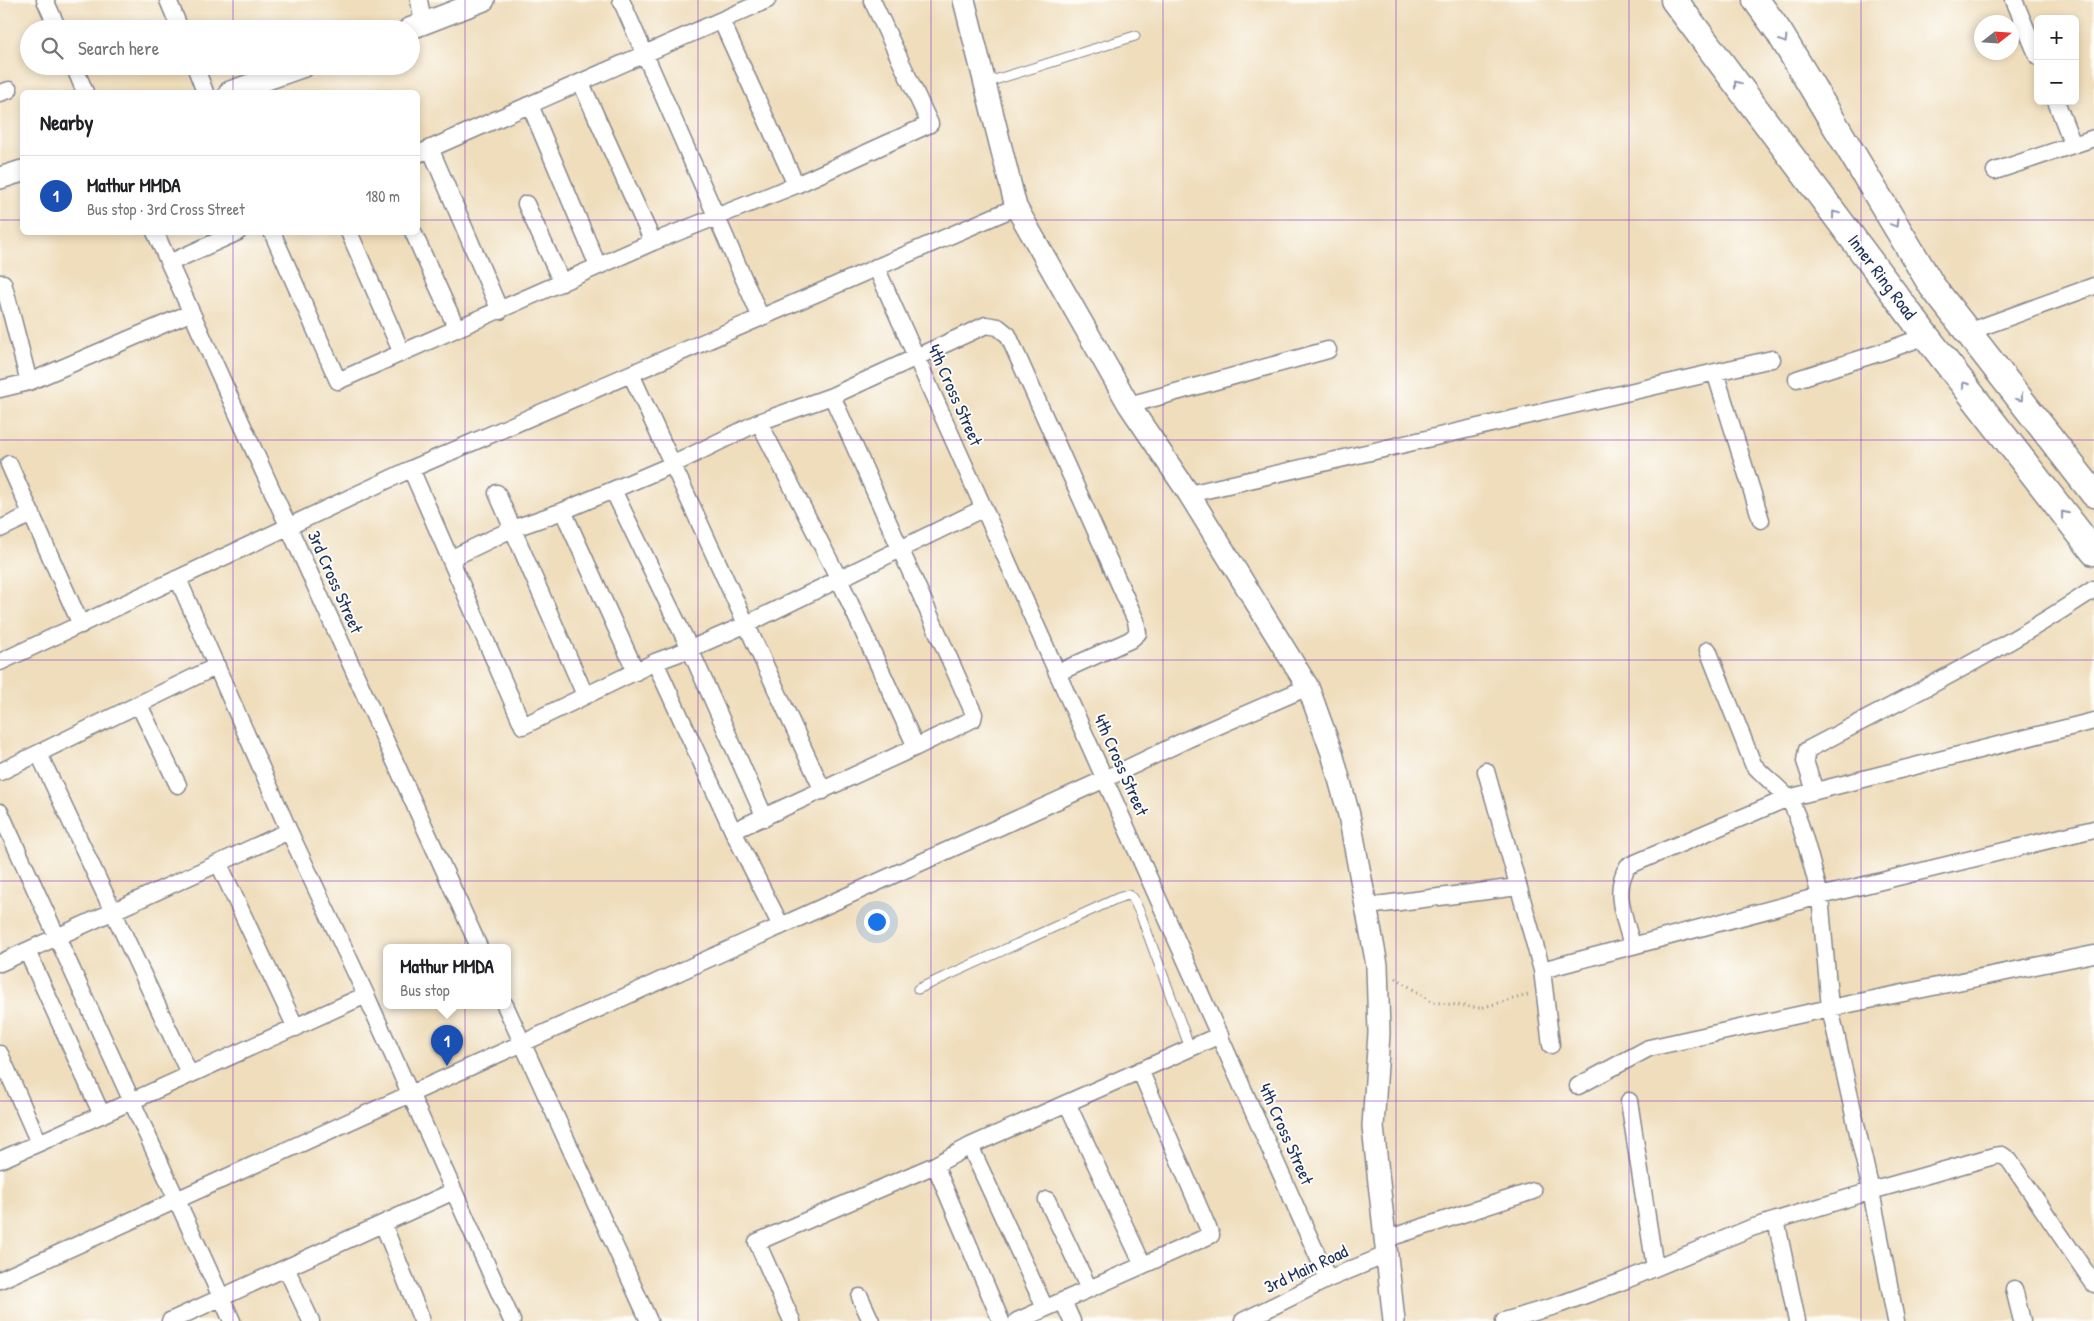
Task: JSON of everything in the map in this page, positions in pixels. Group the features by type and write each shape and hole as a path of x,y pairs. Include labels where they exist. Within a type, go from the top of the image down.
{"main road":[{"name":"Inner Ring Road","path":"1674,0 1926,336 2094,552"},
{"name":"Inner Ring Road","path":"1756,0 1779,32 1932,286 2094,494"}],"street":[{"path":"45,0 54,20"},
{"path":"168,0 176,20"},
{"path":"417,20 419,0"},
{"path":"420,24 484,0"},
{"path":"621,0 761,318"},
{"path":"500,311 424,151 722,22 767,0"},
{"path":"273,235 338,381 401,351 500,311 653,242 796,186 930,124 872,0"},
{"path":"964,0 1016,208 1129,406 1189,494 1308,687 1332,753 1349,815 1368,906 1377,965 1379,1033 1373,1127 1394,1321"},
{"path":"2014,0 2034,48"},
{"path":"722,22 796,186"},
{"path":"78,75 84,90"},
{"path":"198,75 204,90"},
{"path":"236,90 278,75"},
{"path":"581,83 653,242"},
{"path":"530,105 598,266"},
{"path":"2058,105 2073,145"},
{"path":"1994,171 2094,138"},
{"path":"0,178 20,172"},
{"path":"526,204 562,283"},
{"path":"0,662 410,469 1016,208"},
{"name":"3rd Cross Street","path":"155,235 478,944"},
{"path":"169,263 231,235"},
{"path":"350,235 401,351"},
{"path":"414,235 457,329"},
{"name":"4th Cross Street","path":"876,267 1328,1279"},
{"path":"0,283 3,283 29,382"},
{"path":"1968,332 2094,286"},
{"path":"0,389 29,382 190,313"},
{"path":"450,559 512,529 563,511 674,464 759,422 832,396 986,325 998,327 1008,335 1136,622 1138,633 1130,640 1057,673"},
{"path":"1797,379 1926,336"},
{"path":"1129,406 1328,350"},
{"path":"1189,494 1772,359"},
{"path":"1715,372 1761,520"},
{"path":"631,374 674,464 822,791"},
{"path":"733,831 765,818 973,719 974,714 832,396"},
{"path":"759,422 839,579 916,747"},
{"path":"9,464 81,625"},
{"path":"410,469 523,726 655,662 747,624 984,508"},
{"path":"613,490 690,649 765,818"},
{"path":"497,494 585,696"},
{"path":"563,511 636,672"},
{"path":"0,529 32,514"},
{"path":"178,579 289,831 366,995 512,1321"},
{"path":"1815,790 1805,761 1807,750 1907,700 2053,616 2094,588"},
{"path":"1708,650 1753,764 1766,779 1788,798 1800,827 1820,896 1830,1008 1871,1192 1896,1321"},
{"path":"655,662 733,831 781,926"},
{"path":"0,772 217,666"},
{"path":"0,1280 1105,779 1188,739 1308,687"},
{"path":"139,705 178,785"},
{"path":"1632,945 1620,893 1621,877 1628,866 1788,798 2094,721"},
{"path":"39,754 190,1075"},
{"path":"1486,770 1542,970 1546,990 1551,1045"},
{"path":"0,812 232,1321"},
{"path":"1542,970 1820,896 2094,829"},
{"path":"0,963 289,831"},
{"path":"219,864 296,1028"},
{"path":"1368,906 1518,887"},
{"path":"27,951 102,1116"},
{"path":"1578,1086 1649,1048 1830,1008 2094,954"},
{"path":"0,1160 102,1116 366,995"},
{"path":"507,1009 649,1321"},
{"path":"792,1321 757,1242 1220,1035"},
{"path":"0,1054 39,1142"},
{"path":"1017,1321 1211,1235 1140,1070"},
{"path":"1629,1102 1655,1268"},
{"path":"1067,1103 1143,1265"},
{"path":"970,1146 1045,1308"},
{"path":"1504,1321 1555,1306 1655,1268 1751,1228 2002,1155 2009,1160 2094,1284"},
{"path":"935,1164 1001,1321"},
{"path":"170,1321 454,1191"},
{"name":"3rd Main Road","path":"1243,1321 1328,1279 1386,1247 1533,1191"},
{"path":"1047,1200 1089,1289"},
{"path":"1776,1220 1797,1321"},
{"path":"383,1224 421,1318"},
{"path":"286,1268 311,1321"},
{"path":"2014,1289 2022,1321"},
{"path":"860,1297 872,1321"},
{"path":"1063,1300 1072,1321"}],"lane":[{"path":"985,83 1135,36"},
{"path":"918,989 1128,895 1133,898 1140,913 1190,1048"}],"path":[{"path":"1377,965 1432,1002 1480,1008 1546,990"}],"place":[{"name":"Mathur MMDA","path":"447,1066"}]}
